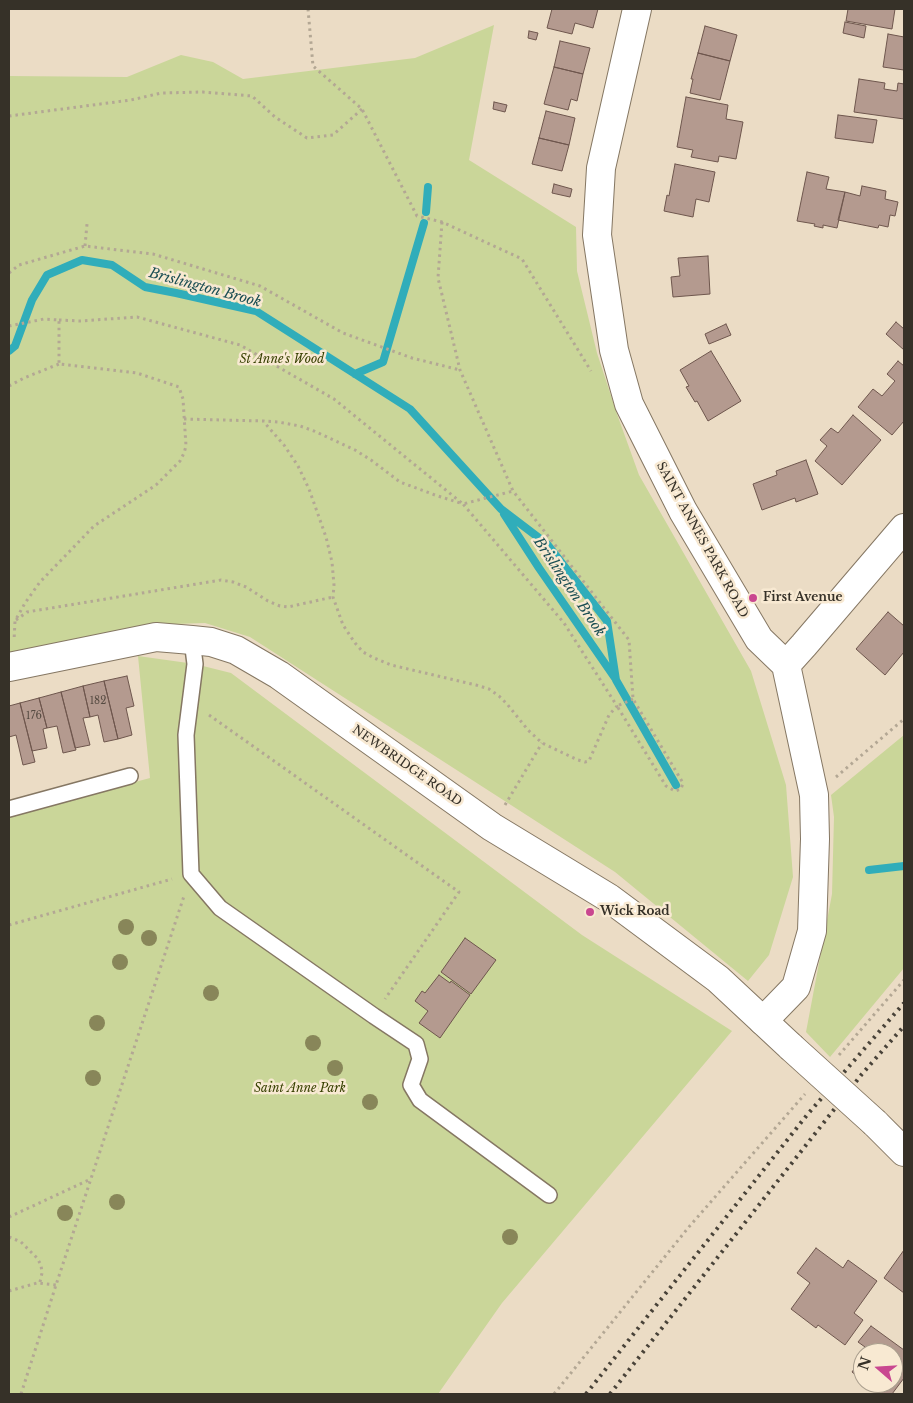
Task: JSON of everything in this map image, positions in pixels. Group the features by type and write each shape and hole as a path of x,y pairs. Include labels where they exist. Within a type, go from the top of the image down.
{"street":[{"name":"SAINT ANNES PARK ROAD","path":"637,9 601,168 597,235 614,350 629,404 683,511 759,639 786,665"},
{"path":"904,528 786,665 814,795 812,931 796,986 764,1021 904,1152"},
{"name":"NEWBRIDGE ROAD","path":"10,666 156,637 211,642 236,650 279,675 492,827 609,898 718,979 764,1021"}],"lane":[{"path":"192,640 195,664 186,734 192,874 220,908 416,1044 420,1059 411,1085 420,1100 549,1195"},
{"path":"9,809 130,776"}],"path":[{"path":"308,9 313,66 362,109 417,216 442,222 522,259 592,373"},
{"path":"9,116 131,100 161,93 203,92 252,96 275,117 307,138 332,135 362,109"},
{"path":"9,326 44,319 80,321 137,317 240,345 334,399 463,504 564,623 618,705 666,786 675,791 681,789 684,783 633,698 629,640 513,491 460,370 438,278 442,222"},
{"path":"85,246 87,224"},
{"path":"9,273 19,265 85,246 153,254 260,286 343,333 412,358 460,370"},
{"path":"59,320 59,364"},
{"path":"9,386 59,364 137,373 179,387 183,399 186,446 180,461 156,485 94,526 40,582 24,603 15,621 10,666"},
{"path":"184,418 289,424 314,431 355,450 400,482 463,504 513,491"},
{"path":"263,422 298,466 309,489 326,537 332,562 334,585 332,597 343,625 363,652 391,665 488,689 499,696 528,730 542,743 566,755 587,762 609,715 618,705 633,698"},
{"path":"15,621 26,612 221,580 246,587 268,600 288,608 332,597"},
{"path":"190,702 459,892 374,1016"},
{"path":"814,795 904,719"},
{"path":"492,827 542,743"},
{"path":"9,925 192,874"},
{"path":"21,1394 192,874"},
{"path":"838,1056 904,980"},
{"path":"554,1394 688,1228 806,1094"},
{"path":"9,1217 91,1179"},
{"path":"9,1237 21,1242 37,1258 42,1273 40,1282"},
{"path":"9,1292 33,1283 40,1282 56,1285"}],"green space":[{"name":"St Anne's Wood","path":"494,25 469,160 576,227 577,271 597,353 639,475 751,671 786,785 793,877 769,955 748,981 615,872 250,637 205,623 175,624 9,660 9,76 127,77 181,55 213,62 243,79 415,58"},
{"name":"Saint Anne Park","path":"138,656 195,664 231,673 582,935 732,1031 502,1303 438,1394 9,1394 9,816 150,778"},
{"path":"904,735 904,968 830,1057 806,1032 832,894 834,817 831,795"}],"building":[{"path":"552,9 598,9 593,28 575,23 572,34 547,28"},
{"path":"848,9 895,9 892,29 846,21"},
{"path":"845,22 866,26 864,38 843,33"},
{"path":"705,26 737,35 730,61 698,53"},
{"path":"529,31 538,33 536,40 528,38"},
{"path":"888,34 904,37 904,70 883,67"},
{"path":"560,41 590,48 583,74 554,67"},
{"path":"698,53 730,61 720,100 690,93 693,79 691,79"},
{"path":"554,67 583,74 577,101 571,99 568,110 544,104"},
{"path":"859,79 885,83 884,89 897,91 898,83 904,84 904,119 854,112"},
{"path":"686,97 728,105 726,119 743,122 736,159 719,156 718,162 691,157 693,150 677,147"},
{"path":"494,102 507,105 505,112 493,109"},
{"path":"546,111 575,118 569,145 539,138"},
{"path":"838,115 877,120 873,143 835,138"},
{"path":"539,138 569,145 562,171 532,164"},
{"path":"675,164 715,172 709,202 696,199 693,217 664,211"},
{"path":"807,172 829,177 826,189 845,192 837,228 823,225 823,228 814,226 815,224 797,221"},
{"path":"554,184 572,189 570,197 552,193"},
{"path":"862,186 886,191 885,199 898,202 895,216 890,215 888,227 879,225 878,228 838,220 845,192 860,196"},
{"path":"708,256 710,294 673,297 671,277 680,276 678,258"},
{"path":"896,322 904,329 904,350 886,334"},
{"path":"726,324 731,335 709,344 705,334"},
{"path":"711,351 741,401 708,421 697,401 695,402 686,387 689,386 680,370"},
{"path":"898,361 904,366 904,421 892,435 858,407 873,389 882,396 895,381 887,374"},
{"path":"853,415 881,440 842,485 815,461 827,446 820,440 831,428 838,433"},
{"path":"806,460 818,494 796,502 795,498 762,510 753,484 777,475 776,471"},
{"path":"888,612 904,626 904,652 885,675 856,649"},
{"path":"127,676 134,706 126,708 132,735 118,739 104,681"},
{"path":"104,681 118,739 104,742 98,715 90,717 83,686"},
{"path":"83,686 90,717 83,718 90,745 75,748 61,692"},
{"path":"61,692 76,750 63,753 57,726 47,728 39,698"},
{"path":"39,698 47,728 43,729 47,748 32,751 20,703"},
{"path":"20,703 35,762 23,765 16,735 9,737 9,706"},
{"path":"465,938 496,960 471,994 441,972"},
{"path":"439,975 470,995 440,1038 419,1023 428,1011 415,1001 422,991 425,993"},
{"path":"816,1248 843,1268 848,1260 877,1281 854,1313 863,1320 845,1345 818,1325 816,1328 791,1309 810,1283 797,1273"},
{"path":"904,1250 904,1293 884,1278"},
{"path":"871,1326 894,1343 859,1343 858,1342"},
{"path":"903,1349 904,1350 903,1379"}],"waterway":[{"path":"426,212 428,187"},
{"path":"355,374 383,362 424,223"},
{"name":"Brislington Brook","path":"9,351 15,346 32,300 47,275 82,260 112,265 145,287 256,311 410,409 501,509 547,544 607,621 616,680 676,785"},
{"name":"Brislington Brook","path":"504,514 615,678"},
{"name":"Brislington Brook","path":"869,870 904,866"}],"railway":[{"path":"586,1394 807,1115 904,1003"},
{"path":"610,1394 862,1074 904,1026"}],"place":[{"name":"First Avenue","path":"753,598"},
{"name":"Wick Road","path":"590,912"}]}
